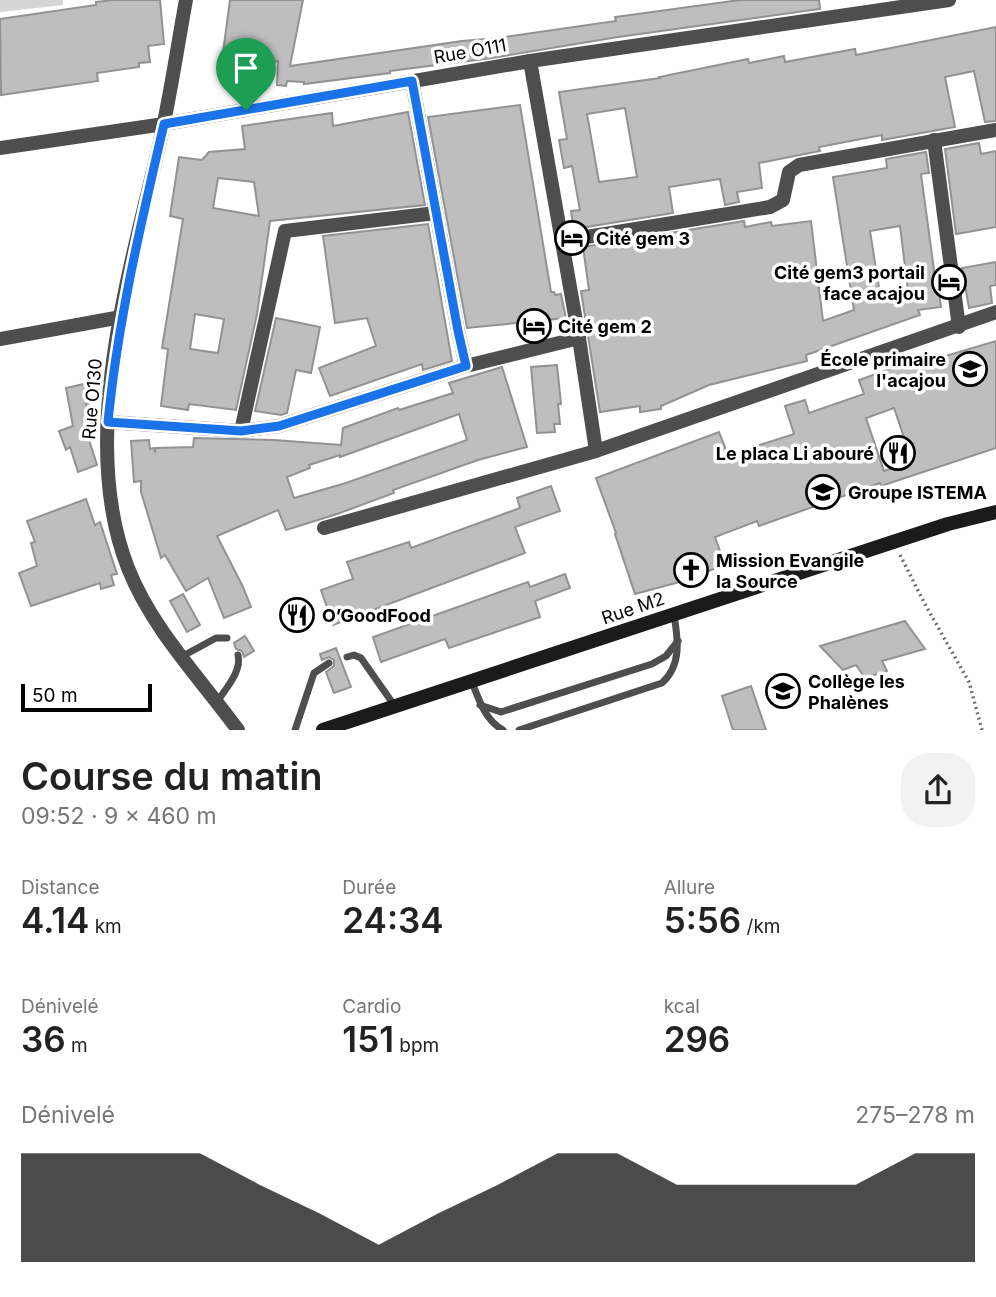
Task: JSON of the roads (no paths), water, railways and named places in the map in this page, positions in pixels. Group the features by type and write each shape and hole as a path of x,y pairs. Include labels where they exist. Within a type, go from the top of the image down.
{"main road":[{"name":"Rue M2","path":"323,730 948,524 996,512"}],"street":[{"name":"Rue O130","path":"186,0 164,124 121,317 106,442 110,504 128,569 153,615 181,657 238,730"},
{"name":"Rue O111","path":"0,148 164,124 530,61 949,0"},
{"path":"530,61 579,338 596,452"},
{"path":"412,81 466,366"},
{"path":"562,241 770,207 783,200 789,172 799,165 996,130"},
{"path":"934,140 959,327"},
{"path":"241,431 285,231 436,213"},
{"path":"324,528 596,452 996,312"},
{"path":"0,339 121,317"},
{"path":"108,422 241,431 300,421 466,366 579,338"}],"lane":[{"path":"519,730 662,683 670,676 677,656 674,615"},
{"path":"181,657 216,638 228,638"},
{"path":"480,705 501,712 652,664 666,656 678,641"},
{"path":"217,702 238,669 238,655"},
{"path":"347,657 354,655 361,658 394,705"},
{"path":"295,730 314,673 329,663"},
{"path":"472,681 480,705 495,725 503,730"}],"place":[{"name":"Cité gem 3","path":"572,238"},
{"name":"Cité gem3 portail face acajou","path":"949,282"},
{"name":"Cité gem 2","path":"534,326"},
{"name":"École primaire l'acajou","path":"970,369"},
{"name":"Le placa Li abouré","path":"898,453"},
{"name":"Groupe ISTEMA","path":"823,492"},
{"name":"Mission Evangile la Source","path":"691,570"},
{"name":"O’GoodFood","path":"297,615"},
{"name":"Collège les Phalènes","path":"783,691"}]}
